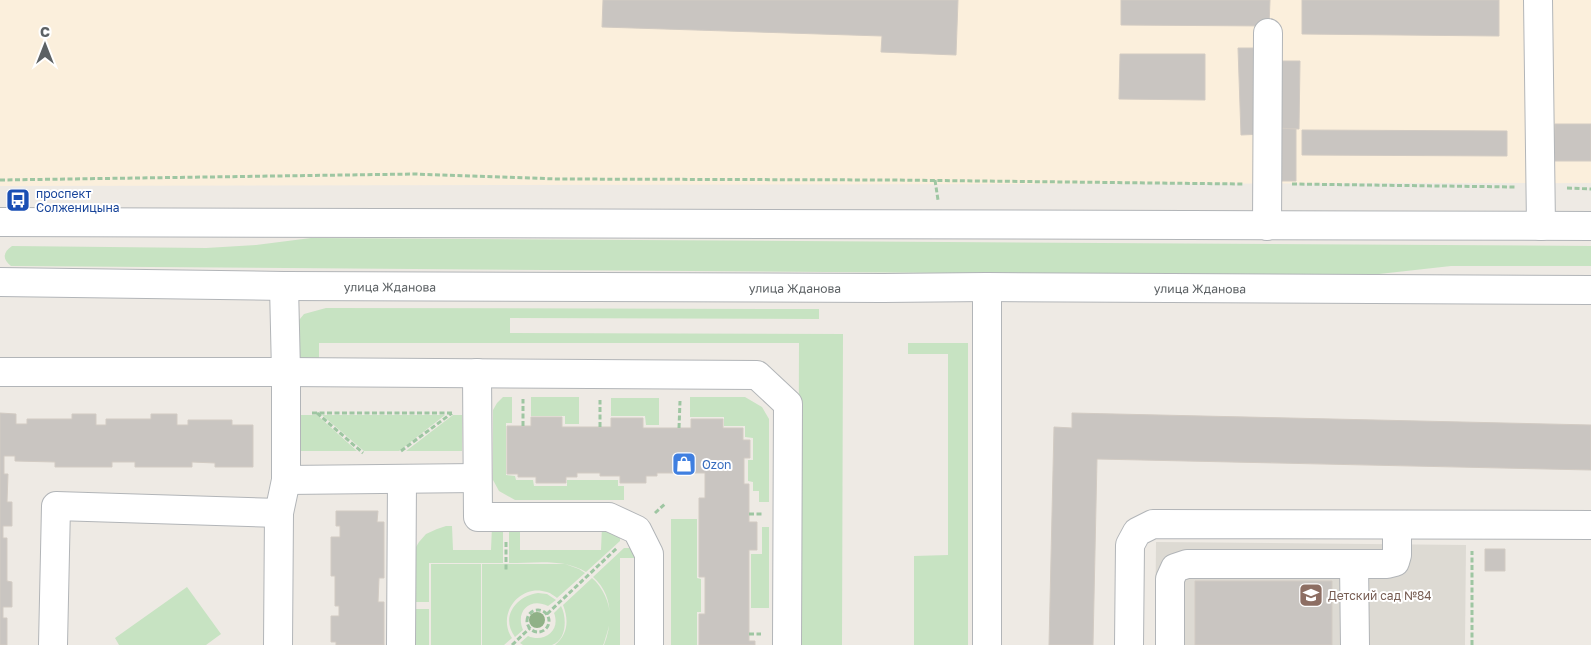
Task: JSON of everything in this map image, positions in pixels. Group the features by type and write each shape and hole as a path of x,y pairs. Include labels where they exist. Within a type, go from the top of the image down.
{"street":[{"path":"1538,0 1541,226"},
{"path":"1268,33 1268,226"},
{"path":"0,222 1591,226"},
{"name":"улица Жданова","path":"0,282 284,286 1591,290"},
{"path":"278,645 279,512 286,480 284,286"},
{"path":"987,287 987,645"},
{"path":"0,372 756,375 788,404 787,645"},
{"path":"477,373 465,413 477,478 478,517 609,517 637,530 649,554 649,645"},
{"path":"286,480 400,467 477,478"},
{"path":"400,467 401,645"},
{"path":"53,645 56,506 279,512"},
{"path":"1129,645 1130,545 1137,532 1153,524 1591,526"},
{"path":"1170,645 1170,579 1175,568 1187,564 1387,564 1395,562 1397,555 1397,525"},
{"path":"1354,564 1355,645"}],"path":[{"path":"0,180 414,174 558,179 892,180 1591,189"},
{"path":"286,413 465,413"},
{"path":"316,413 364,454"},
{"path":"400,467 465,413"},
{"path":"547,614 666,503"},
{"path":"1472,645 1473,525"},
{"path":"535,610 541,610 547,614 548,624 546,629 540,632 530,628 527,623 527,617 530,613 535,610"},
{"path":"512,645 530,628"}],"shaded area":[{"path":"0,0 1591,0 1591,183 0,186"},
{"name":"Детский сад №84","path":"1156,542 1466,545 1465,645 1155,645"}],"green space":[{"path":"311,238 1591,246 1591,266 1451,266 1361,276 11,266 5,258 5,253 12,246 206,248 256,245"},
{"path":"326,308 819,309 819,319 510,318 510,333 843,334 842,645 798,645 799,343 319,343 319,363 301,363 291,345 295,325 304,314"},
{"path":"908,343 968,343 968,645 914,645 914,556 948,555 948,354 908,354"},
{"path":"503,397 512,397 512,423 506,423 506,475 515,476 516,480 533,480 534,486 567,486 567,480 618,480 618,486 624,486 624,500 515,500 499,491 493,480 493,410"},
{"path":"531,397 579,397 579,424 565,424 565,416 531,416"},
{"path":"690,397 745,397 762,407 769,419 769,502 759,502 759,491 753,491 753,482 748,481 748,460 753,460 753,438 745,437 745,426 724,426 724,417 690,417"},
{"path":"611,398 659,398 659,425 646,425 645,416 611,416"},
{"path":"293,415 317,415 357,451 293,451"},
{"path":"322,415 445,415 399,451 364,451"},
{"path":"453,415 462,415 462,451 406,451"},
{"path":"671,519 697,519 697,578 701,579 701,612 697,612 697,645 671,645"},
{"path":"446,526 452,526 453,550 491,550 492,526 503,526 503,563 429,563 429,602 413,602 413,552 426,534"},
{"path":"509,526 520,526 520,550 601,550 602,526 620,529 620,541 586,572 559,563 509,563"},
{"path":"762,527 769,527 769,608 751,608 751,554 762,554"},
{"path":"624,548 637,548 641,558 620,558 620,645 604,645 610,618 608,600 600,584 593,577"},
{"path":"431,564 481,564 481,645 431,645"},
{"path":"482,564 565,564 585,573 557,598 548,592 537,590 520,596 513,603 507,619 508,629 512,638 504,645 482,645"},
{"path":"592,578 603,591 608,602 610,614 610,623 603,645 555,645 563,636 567,621 563,605"},
{"path":"187,587 221,634 206,645 119,645 115,638"},
{"path":"538,593 547,594 556,600 548,606 535,603 526,608 521,617 523,630 515,637 509,622 513,609 523,598"},
{"path":"561,606 565,622 561,638 557,642 552,645 523,645 520,643 528,636 540,638 550,634 555,625 554,613"},
{"path":"413,609 429,609 429,645 413,645"}],"building":[{"path":"603,0 958,0 956,55 881,52 882,36 602,27"},
{"path":"1121,0 1270,0 1269,26 1121,25"},
{"path":"1302,0 1499,0 1499,36 1302,34"},
{"path":"1238,48 1261,48 1264,134 1241,135"},
{"path":"1120,54 1205,54 1205,100 1119,99"},
{"path":"1275,61 1300,61 1299,129 1277,128"},
{"path":"1555,124 1591,124 1591,161 1554,161"},
{"path":"1277,128 1296,129 1296,181 1277,181"},
{"path":"1302,130 1507,131 1507,156 1302,155"},
{"path":"0,413 16,414 16,424 27,424 27,419 72,419 72,414 96,414 96,425 106,425 106,419 151,419 151,414 177,414 177,425 188,425 188,420 232,420 232,425 253,425 253,467 215,467 215,463 192,462 192,467 135,467 135,462 112,462 112,467 55,467 55,462 15,461 15,456 4,456 4,474 8,474 7,502 12,502 12,526 3,526 3,538 7,538 7,581 12,582 12,607 3,607 3,618 7,618 7,645 0,645"},
{"path":"1072,413 1591,425 1591,470 1097,459 1093,645 1049,645 1054,427 1072,428"},
{"path":"531,417 562,417 562,427 611,427 611,418 643,418 643,428 691,428 691,419 723,419 723,428 743,428 743,440 750,440 750,458 744,458 744,484 749,484 749,522 757,522 757,550 749,550 749,641 755,641 755,645 699,645 699,614 705,614 705,577 699,577 699,498 705,498 705,473 657,473 657,476 646,476 646,483 620,483 620,476 600,476 600,473 577,473 577,477 566,477 566,483 536,483 536,477 518,477 518,474 507,474 507,426 531,426"},
{"path":"336,511 378,511 377,522 384,522 384,578 379,578 378,602 384,602 384,645 336,645 336,642 331,642 331,616 339,616 339,606 335,606 335,576 331,576 331,537 340,537 340,526 336,526"},
{"path":"1485,549 1505,549 1505,571 1485,571"},
{"path":"1195,581 1332,581 1332,645 1195,645"}],"place":[{"name":"проспект Солженицына","path":"18,200"},
{"name":"Ozon","path":"684,464"},
{"name":"Детский сад №84","path":"1311,595"}]}
